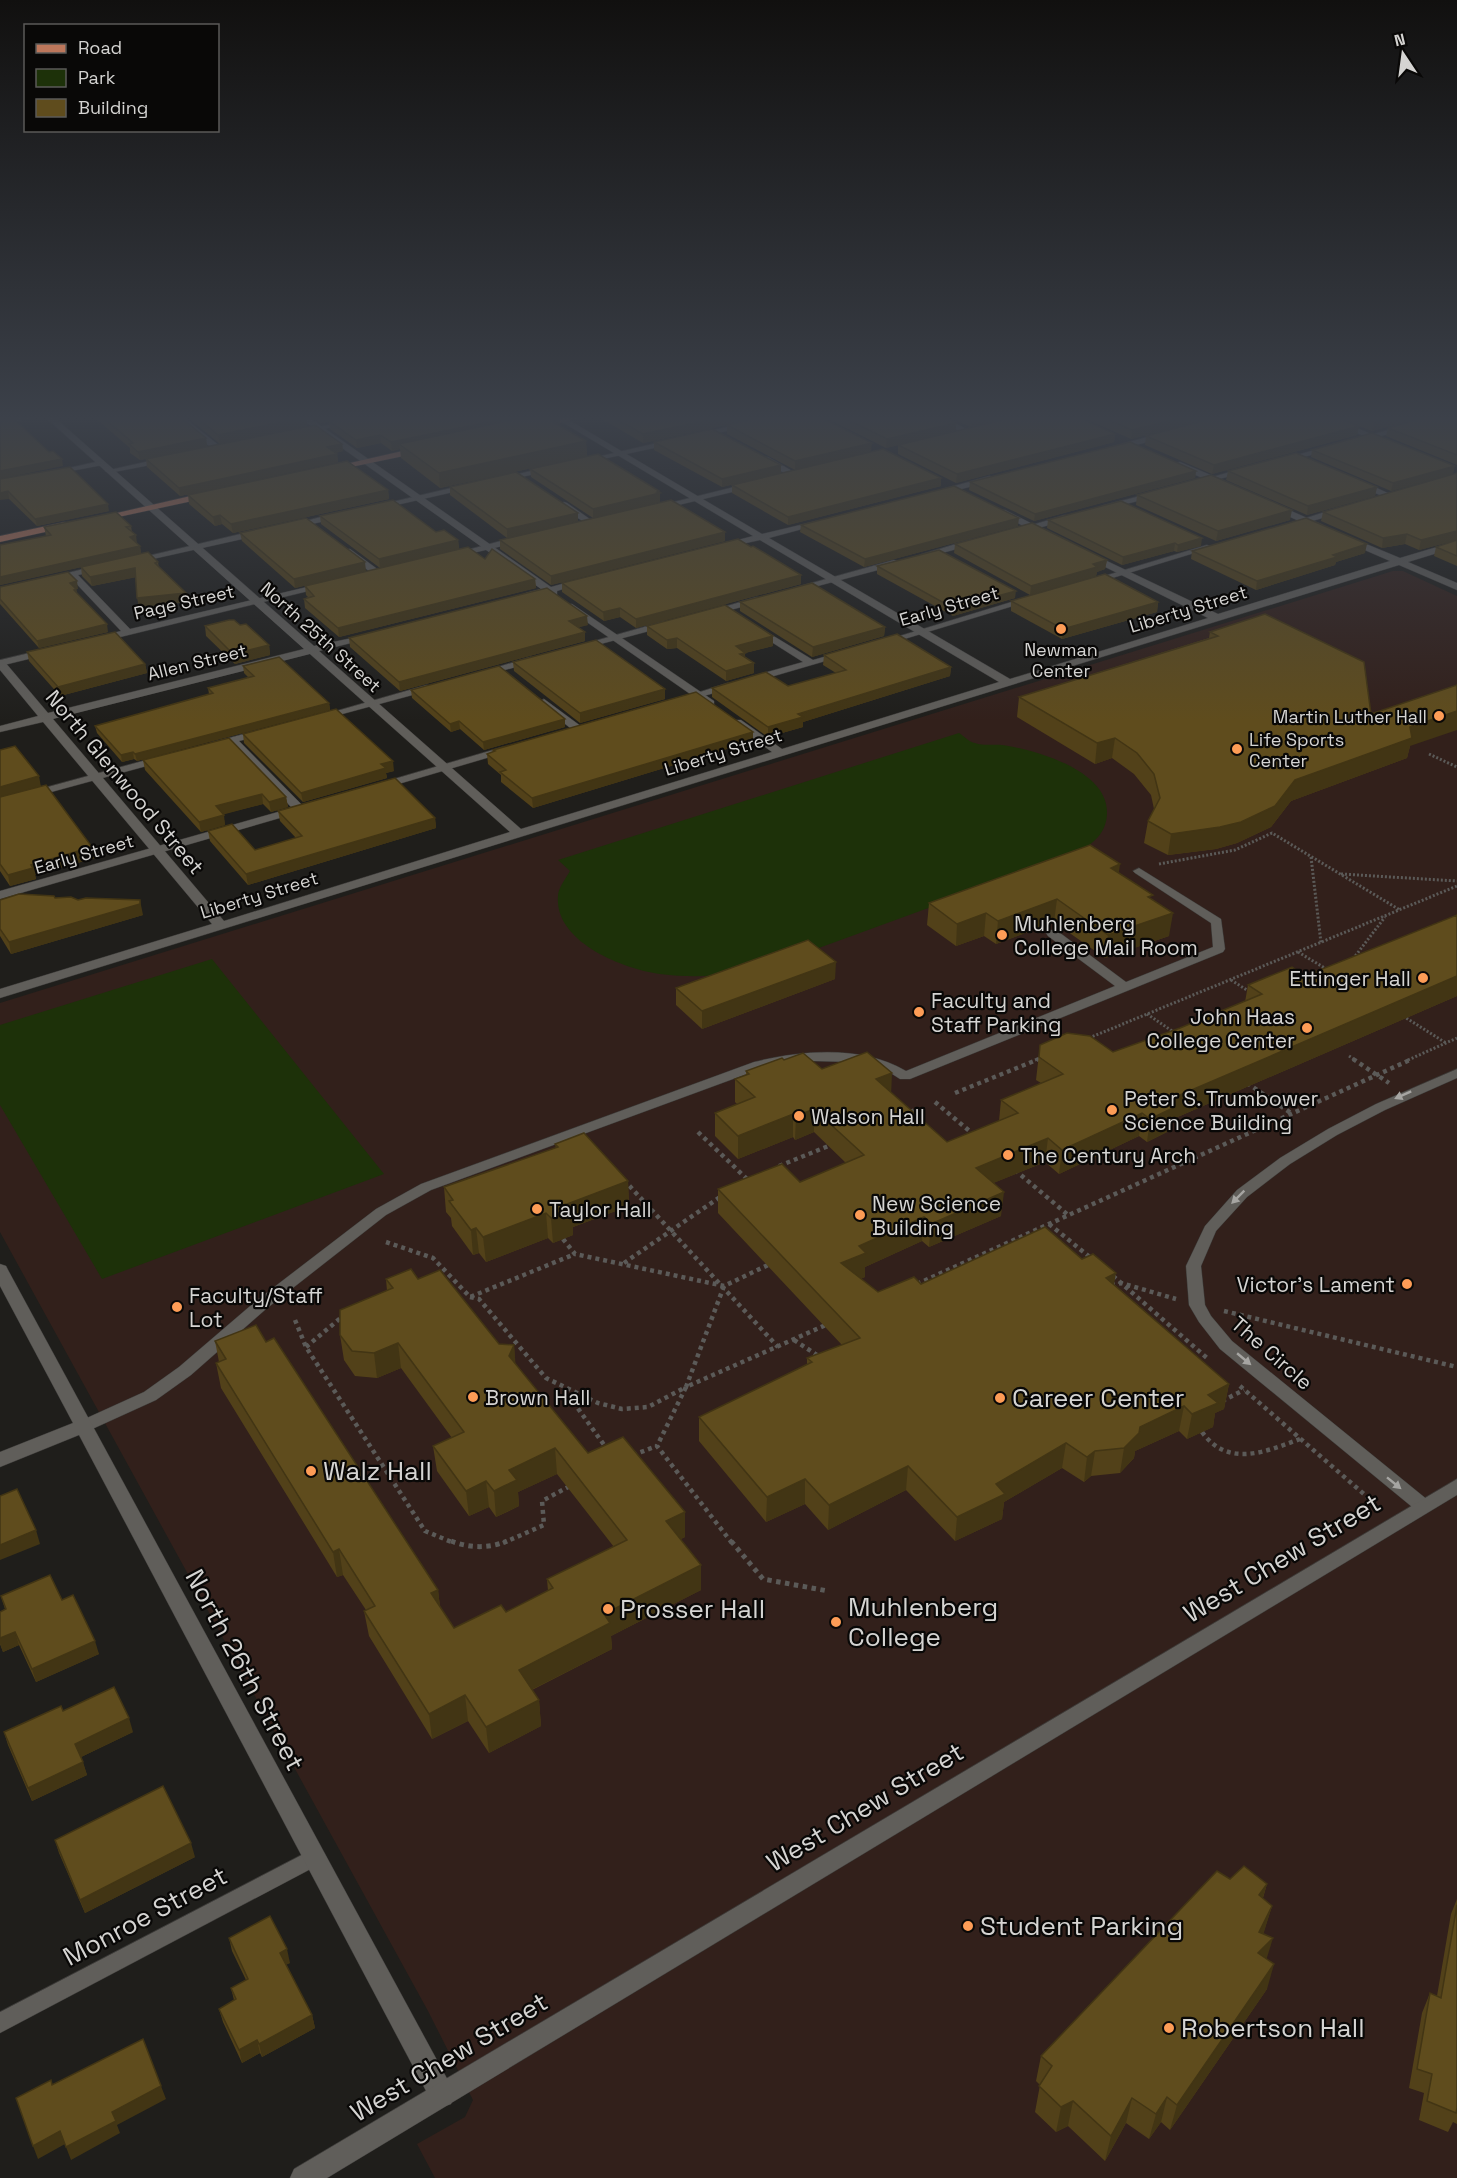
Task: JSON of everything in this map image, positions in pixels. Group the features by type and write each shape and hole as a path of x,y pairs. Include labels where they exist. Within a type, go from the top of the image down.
{"main road":[{"path":"92,519 98,518"},
{"path":"0,539 80,522"}],"street":[{"name":"North 25th Street","path":"161,518 519,834"},
{"path":"445,518 781,753"},
{"path":"728,518 1009,683"},
{"path":"1015,518 1052,537"},
{"path":"1299,518 1326,529"},
{"path":"716,548 830,519"},
{"path":"1336,534 1457,587"},
{"name":"Liberty Street","path":"0,994 1457,544"},
{"path":"1083,552 1217,618"},
{"path":"515,599 593,579"},
{"name":"Allen Street","path":"0,729 379,633"},
{"name":"North Glenwood Street","path":"0,663 221,926"},
{"name":"North 26th Street","path":"0,1270 442,2095"},
{"path":"0,1460 84,1426"},
{"name":"West Chew Street","path":"303,2178 1457,1486"}],"lane":[{"path":"287,527 327,518"},
{"path":"579,525 593,522 586,518"},
{"path":"1011,532 1063,518"},
{"path":"1282,526 1313,518"},
{"path":"310,522 319,528"},
{"path":"128,562 264,532"},
{"path":"443,558 521,539"},
{"path":"918,557 980,540"},
{"path":"1203,541 1214,546"},
{"path":"1082,585 1225,543"},
{"path":"344,547 377,573"},
{"path":"939,551 949,556"},
{"path":"790,591 907,560"},
{"path":"41,581 106,567"},
{"path":"366,576 388,571"},
{"path":"72,574 128,633"},
{"name":"Page Street","path":"93,641 333,584"},
{"name":"Early Street","path":"877,644 1035,598 1020,594"},
{"path":"704,614 769,597"},
{"path":"725,608 735,614"},
{"path":"744,620 811,663"},
{"path":"570,650 671,623"},
{"path":"0,663 58,649"},
{"path":"675,701 855,651"},
{"path":"468,677 504,672 546,656"},
{"path":"313,718 436,686"},
{"path":"535,695 583,727 567,732"},
{"path":"198,749 267,731"},
{"name":"Early Street","path":"0,895 306,807 232,740"},
{"path":"366,790 511,748"},
{"path":"0,803 175,756"},
{"path":"84,1426 150,1396 185,1371 261,1305 381,1212 426,1187 759,1065 801,1058 849,1059 885,1064 905,1076 1219,949 1217,922 1139,871"},
{"path":"1052,933 1124,987"},
{"name":"The Circle","path":"1423,1506 1224,1342 1196,1305 1192,1275 1196,1259 1212,1224 1255,1181 1327,1134 1404,1094 1457,1073"},
{"name":"Monroe Street","path":"0,2023 315,1857"}],"path":[{"path":"1429,754 1457,767"},
{"path":"1139,871 1158,864 1234,850 1272,833 1400,910"},
{"path":"1311,856 1321,942"},
{"path":"1340,874 1457,881"},
{"path":"1083,1040 1457,886"},
{"path":"1352,959 1387,915"},
{"path":"1298,952 1331,972"},
{"path":"1230,980 1254,994"},
{"path":"1409,1010 1411,1021"},
{"path":"1147,1014 1176,1034"},
{"path":"1402,1016 1446,1043"},
{"path":"910,1287 1457,1038"},
{"path":"955,1093 1051,1054"},
{"path":"1349,1056 1404,1094"},
{"path":"1243,1080 1291,1113"},
{"path":"935,1102 976,1137"},
{"path":"908,1113 918,1108"},
{"path":"698,1132 747,1179"},
{"path":"768,1170 832,1144"},
{"path":"1010,1165 1068,1215"},
{"path":"619,1174 778,1347"},
{"path":"737,1186 758,1175"},
{"path":"624,1263 728,1192"},
{"path":"563,1239 575,1254"},
{"path":"386,1242 433,1258 470,1297 479,1299 546,1378 598,1403 622,1408 648,1407 686,1387 836,1321"},
{"path":"470,1297 575,1254 724,1286 768,1265"},
{"path":"440,1280 450,1276"},
{"path":"1101,1287 1121,1283 1196,1305 1457,1367"},
{"path":"626,1457 657,1446 686,1387 724,1286"},
{"path":"306,1347 340,1317 348,1314"},
{"path":"295,1320 306,1347 425,1531 463,1546 493,1547 544,1525 542,1501 579,1481"},
{"path":"793,1340 830,1364"},
{"path":"564,1388 569,1399 609,1452"},
{"path":"1218,1398 1223,1402 1244,1390"},
{"path":"1202,1432 1214,1446 1230,1453 1261,1452 1300,1438"},
{"path":"657,1446 723,1533 763,1579 828,1591"}],"shaded area":[{"name":"Muhlenberg College","path":"1393,571 1403,571 1457,596 1457,2178 435,2178 417,2144 465,2117 473,2100 428,2011 0,1232 0,1003"}],"green space":[{"path":"959,733 978,744 1002,745 1050,757 1083,774 1104,797 1107,812 1102,832 1093,842 1076,854 753,972 683,976 645,971 610,959 594,950 579,940 567,927 560,912 558,893 570,871 558,860"},
{"path":"212,959 384,1174 102,1279 0,1105 0,1025"}],"building":[{"path":"89,518 122,518 131,526 126,527 136,535 130,537 140,546 0,577 0,545 51,535 44,527"},
{"path":"223,518 260,518 231,524"},
{"path":"306,518 365,562 294,579 240,533"},
{"path":"322,518 417,518 436,532 444,530 458,540 379,559"},
{"path":"492,518 557,518 507,529"},
{"path":"596,518 701,518 725,532 551,576 500,540"},
{"path":"830,518 1019,518 865,559 801,525"},
{"path":"1057,518 1157,518 1202,538 1123,557 1048,520"},
{"path":"1188,518 1265,518 1218,531"},
{"path":"1306,518 1367,544 1333,555 1337,557 1257,581 1192,551"},
{"path":"1336,518 1457,518 1457,531 1421,540 1407,534 1383,538"},
{"path":"1032,523 1107,560 1093,564 1097,567 1031,586 955,544"},
{"path":"738,539 801,575 636,619 620,608 603,612 562,583"},
{"path":"1457,540 1457,556 1436,547"},
{"path":"468,547 485,559 492,549 535,579 338,628 304,599 314,596 305,586"},
{"path":"939,550 1016,591 953,608 877,566"},
{"path":"148,552 158,562 155,563 186,593 137,598 135,568 90,577 81,567"},
{"path":"68,572 77,581 70,583 76,589 74,590 107,624 37,641 0,599 0,587"},
{"path":"1105,574 1158,602 1063,629 1011,601"},
{"path":"812,583 885,627 813,647 740,602"},
{"path":"547,588 587,616 569,621 585,632 399,682 349,638"},
{"path":"725,605 773,636 736,646 745,653 740,654 754,663 726,671 677,638 667,640 647,626"},
{"name":"Life Sports Center","path":"1265,614 1364,662 1371,714 1457,685 1457,711 1410,727 1412,738 1295,780 1275,806 1241,822 1171,834 1148,821 1160,798 1154,774 1137,753 1115,738 1097,743 1019,697 1218,636 1210,632"},
{"path":"234,620 240,625 246,624 269,645 233,654 205,626"},
{"path":"115,632 145,664 58,687 27,652"},
{"path":"897,634 951,667 798,714 803,717 768,727 712,688 766,672 788,686 846,670 824,655"},
{"path":"596,640 665,689 580,713 513,662"},
{"path":"279,657 329,703 135,754 133,752 121,755 95,726 213,693 208,688 254,676 243,666"},
{"path":"499,666 565,719 483,742 459,721 450,724 411,690"},
{"path":"696,692 753,732 532,798 500,772 506,770 487,754 495,751 493,750"},
{"path":"336,709 393,761 381,764 386,768 301,793 243,734"},
{"path":"229,738 286,797 269,802 262,794 216,806 224,815 199,822 143,760"},
{"path":"15,746 39,776 0,787 0,750"},
{"path":"395,778 435,818 246,874 208,831 232,824 255,850 302,836 278,811"},
{"path":"46,785 92,847 31,865 33,868 8,875 0,864 0,797"},
{"path":"1090,845 1120,864 1111,868 1153,895 1148,897 1173,913 1108,935 1057,899 998,921 986,913 957,924 929,903"},
{"path":"19,894 54,896 55,898 71,897 78,900 86,898 140,900 140,904 9,942 0,929 0,900"},
{"path":"1457,915 1457,976 1166,1101 1175,1107 1150,1119 1142,1113 1062,1150 1048,1138 976,1168 1004,1192 931,1224 924,1217 859,1246 866,1253 841,1263 878,1292 914,1277 921,1284 1045,1227 1082,1259 1093,1254 1116,1273 1106,1278 1229,1384 1208,1395 1218,1403 1192,1414 1184,1406 1140,1427 1139,1433 1124,1448 1095,1451 1087,1457 1066,1443 996,1484 1005,1494 957,1517 908,1466 829,1505 805,1479 767,1497 699,1417 812,1362 807,1358 860,1338 718,1189 782,1164 800,1182 864,1155 814,1109 796,1116 793,1114 738,1136 715,1113 755,1097 735,1079 749,1074 746,1071 803,1053 822,1069 867,1052 892,1073 876,1079 947,1142 1018,1113 1001,1100 1063,1074 1039,1057 1040,1045 1067,1033 1090,1036 1113,1052 1180,1028 1262,994 1248,985 1292,967 1305,976"},
{"path":"808,940 836,962 702,1011 676,988"},
{"path":"584,1133 628,1181 567,1204 572,1210 551,1218 546,1213 483,1237 476,1228 471,1230 449,1201 453,1200 444,1187 558,1147 555,1144"},
{"path":"411,1269 418,1279 440,1270 499,1344 514,1345 509,1356 588,1453 623,1437 685,1512 666,1521 701,1565 604,1614 610,1623 519,1670 539,1700 486,1727 465,1695 429,1714 364,1611 375,1606 339,1549 333,1552 216,1363 226,1359 215,1341 256,1325 266,1342 274,1338 438,1590 431,1593 454,1628 501,1605 506,1612 553,1588 547,1579 627,1540 555,1448 509,1470 517,1480 494,1491 486,1481 466,1491 433,1446 464,1432 398,1343 374,1353 352,1351 340,1335 340,1310 393,1288 386,1279"},
{"path":"17,1489 36,1530 0,1545 0,1496"},
{"path":"50,1575 62,1600 73,1595 95,1641 32,1669 15,1632 0,1638 0,1612 6,1609 1,1596"},
{"path":"114,1687 129,1718 75,1744 83,1762 28,1788 4,1732 61,1706 63,1711"},
{"path":"163,1786 191,1843 80,1900 55,1840"},
{"name":"Robertson Hall","path":"1244,1866 1267,1884 1259,1895 1272,1906 1259,1932 1273,1938 1258,1953 1274,1964 1177,2105 1167,2097 1156,2114 1132,2098 1111,2136 1073,2101 1061,2107 1039,2086 1052,2066 1041,2056 1217,1871 1230,1879"},
{"path":"1457,1905 1456,2113 1427,2101 1432,2074 1417,2069 1430,1993 1441,1998"},
{"path":"270,1916 287,1949 280,1953 312,2015 259,2044 257,2040 239,2050 219,2009 236,1999 231,1988 248,1979 229,1938"},
{"path":"143,2039 161,2086 112,2112 116,2121 66,2147 60,2131 33,2146 16,2098 51,2080 52,2085"}],"place":[{"name":"Newman Center","path":"1061,629"},
{"name":"Martin Luther Hall","path":"1439,716"},
{"name":"Life Sports Center","path":"1237,749"},
{"name":"Muhlenberg College Mail Room","path":"1002,935"},
{"name":"Ettinger Hall","path":"1423,978"},
{"name":"Faculty and Staff Parking","path":"919,1012"},
{"name":"John Haas College Center","path":"1307,1028"},
{"name":"Peter S. Trumbower Science Building","path":"1112,1110"},
{"name":"Walson Hall","path":"799,1116"},
{"name":"The Century Arch","path":"1008,1155"},
{"name":"Taylor Hall","path":"537,1209"},
{"name":"New Science Building","path":"860,1215"},
{"name":"Victor's Lament","path":"1407,1284"},
{"name":"Faculty/Staff Lot","path":"177,1307"},
{"name":"Brown Hall","path":"473,1397"},
{"name":"Career Center","path":"1000,1398"},
{"name":"Walz Hall","path":"311,1471"},
{"name":"Prosser Hall","path":"608,1609"},
{"name":"Muhlenberg College","path":"836,1622"},
{"name":"Student Parking","path":"968,1926"},
{"name":"Robertson Hall","path":"1169,2028"}]}
